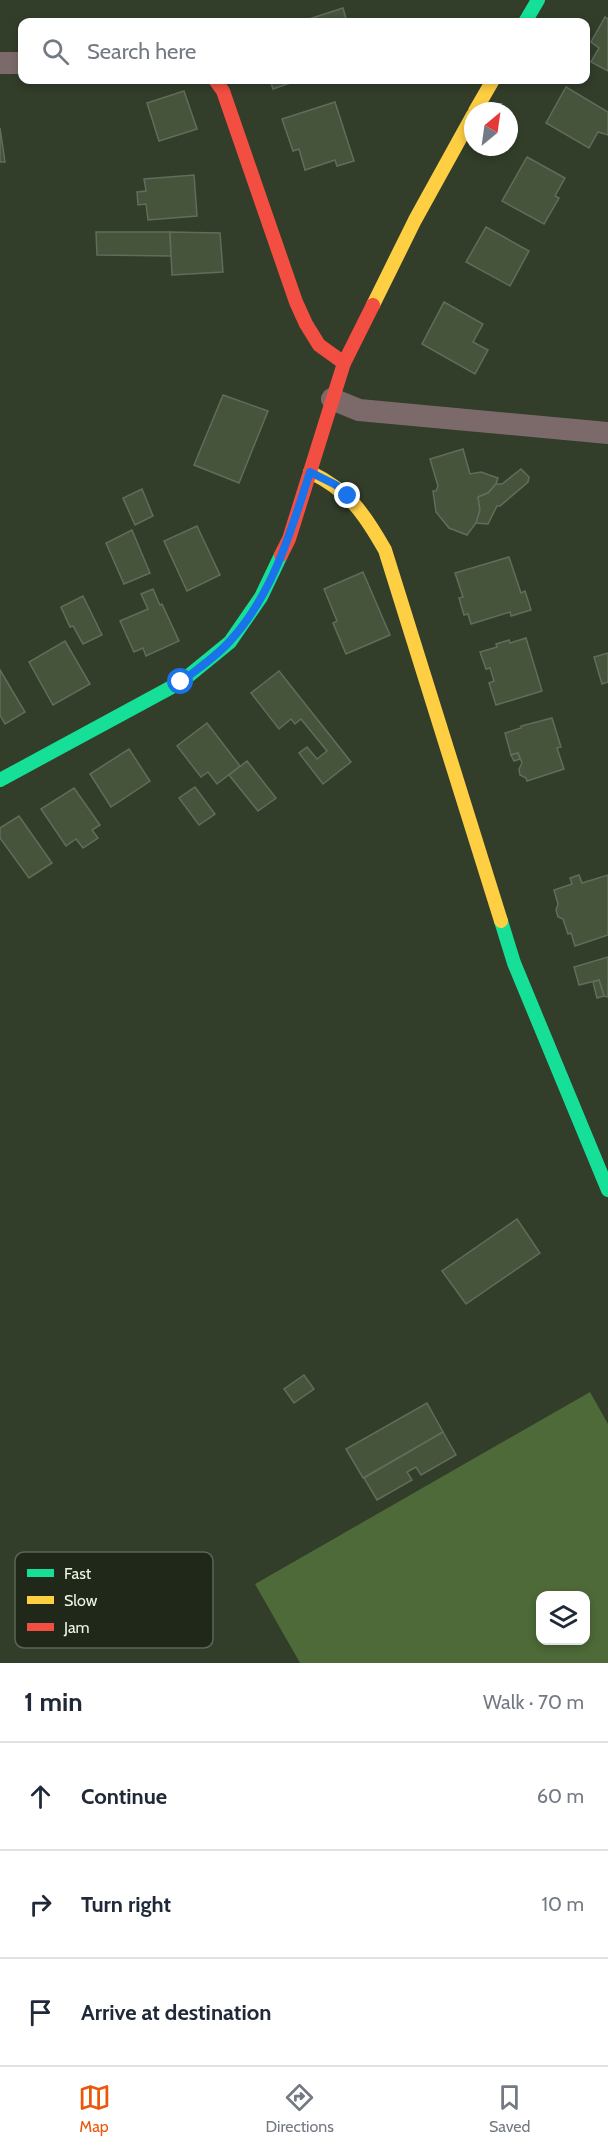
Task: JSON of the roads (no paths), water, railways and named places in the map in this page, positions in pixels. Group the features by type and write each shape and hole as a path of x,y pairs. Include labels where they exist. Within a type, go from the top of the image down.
{"street":[{"path":"527,18 538,0"},
{"path":"0,63 18,63"},
{"path":"218,84 223,91 296,302 319,345 344,363"},
{"path":"480,102 491,84"},
{"path":"0,780 181,682 230,642 261,597 289,539 344,363 410,230 464,131"},
{"path":"332,399 359,410 608,432"},
{"path":"310,472 336,485 348,496 374,530 385,550 514,963 608,1190"}]}
